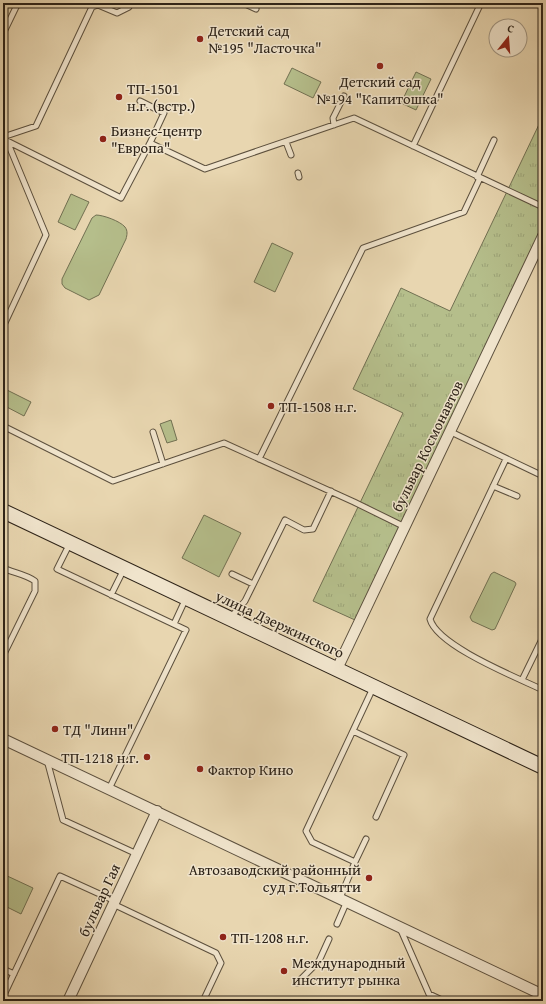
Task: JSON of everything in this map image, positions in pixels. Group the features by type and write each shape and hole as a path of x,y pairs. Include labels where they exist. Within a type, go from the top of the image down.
{"main road":[{"name":"улица Дзержинского","path":"4,513 543,767"}],"street":[{"name":"бульвар Космонавтов","path":"337,669 543,236"},
{"path":"3,739 399,926 543,996"},
{"name":"бульвар Гая","path":"68,1001 157,811"}],"lane":[{"path":"3,34 18,3"},
{"path":"4,139 36,126 92,7 98,5 117,13 128,7 131,3"},
{"path":"243,3 256,9"},
{"path":"414,146 481,3"},
{"path":"334,125 333,118 344,96"},
{"path":"4,139 121,198 164,113 140,101"},
{"path":"150,142 205,169 354,118 543,207"},
{"path":"3,327 46,235 4,139"},
{"path":"259,459 363,248 464,212 494,140"},
{"path":"286,142 291,155"},
{"path":"3,426 113,480 224,443 405,527"},
{"path":"152,432 162,464"},
{"path":"451,432 543,476"},
{"path":"506,459 430,619 431,624 465,654 543,690"},
{"path":"494,486 517,496"},
{"path":"230,619 245,600 285,520 304,530 313,529 331,492"},
{"path":"70,543 58,569 186,630 110,789"},
{"path":"3,568 15,574 27,576 35,581 35,591 3,656"},
{"path":"111,594 124,569"},
{"path":"232,574 253,584"},
{"path":"174,624 186,598"},
{"path":"522,680 543,637"},
{"path":"356,862 312,842 306,831 374,687"},
{"path":"353,731 404,755 376,817"},
{"path":"47,759 63,820 137,854"},
{"path":"337,924 343,900 356,862 366,839"},
{"path":"3,997 60,876 216,953 221,962 203,1001"},
{"path":"399,926 429,994 444,1001"},
{"path":"298,983 319,961 329,939"},
{"path":"3,969 14,974"},
{"path":"541,1001 543,996"}],"green space":[{"path":"292,68 321,82 313,98 284,84"},
{"path":"416,72 431,79 416,110 401,103"},
{"path":"543,116 543,225 355,620 313,601 403,413 353,389 401,288 450,311"},
{"path":"71,194 89,202 75,230 58,222"},
{"path":"96,215 107,217 119,223 125,227 127,234 99,295 89,300 65,288 62,284 62,279 92,218"},
{"path":"272,243 293,253 275,292 254,282"},
{"path":"3,388 31,402 24,416 3,405"},
{"path":"171,420 177,440 167,443 160,424"},
{"path":"204,515 241,533 219,577 182,558"},
{"path":"494,572 515,582 516,584 495,629 492,630 472,621 470,617 491,574"},
{"path":"3,874 33,888 21,914 3,905"}],"place":[{"name":"Детский сад №195 \"Ласточка\"","path":"200,39"},
{"name":"Детский сад №194 \"Капитошка\"","path":"380,66"},
{"name":"ТП-1501 н.г. (встр.)","path":"119,97"},
{"name":"Бизнес-центр \"Европа\"","path":"103,139"},
{"name":"ТП-1508 н.г.","path":"271,406"},
{"name":"ТД \"Линн\"","path":"55,729"},
{"name":"ТП-1218 н.г.","path":"147,757"},
{"name":"Фактор Кино","path":"200,769"},
{"name":"Автозаводский районный суд г.Тольятти","path":"369,878"},
{"name":"ТП-1208 н.г.","path":"223,937"},
{"name":"Международный институт рынка","path":"284,971"}]}
